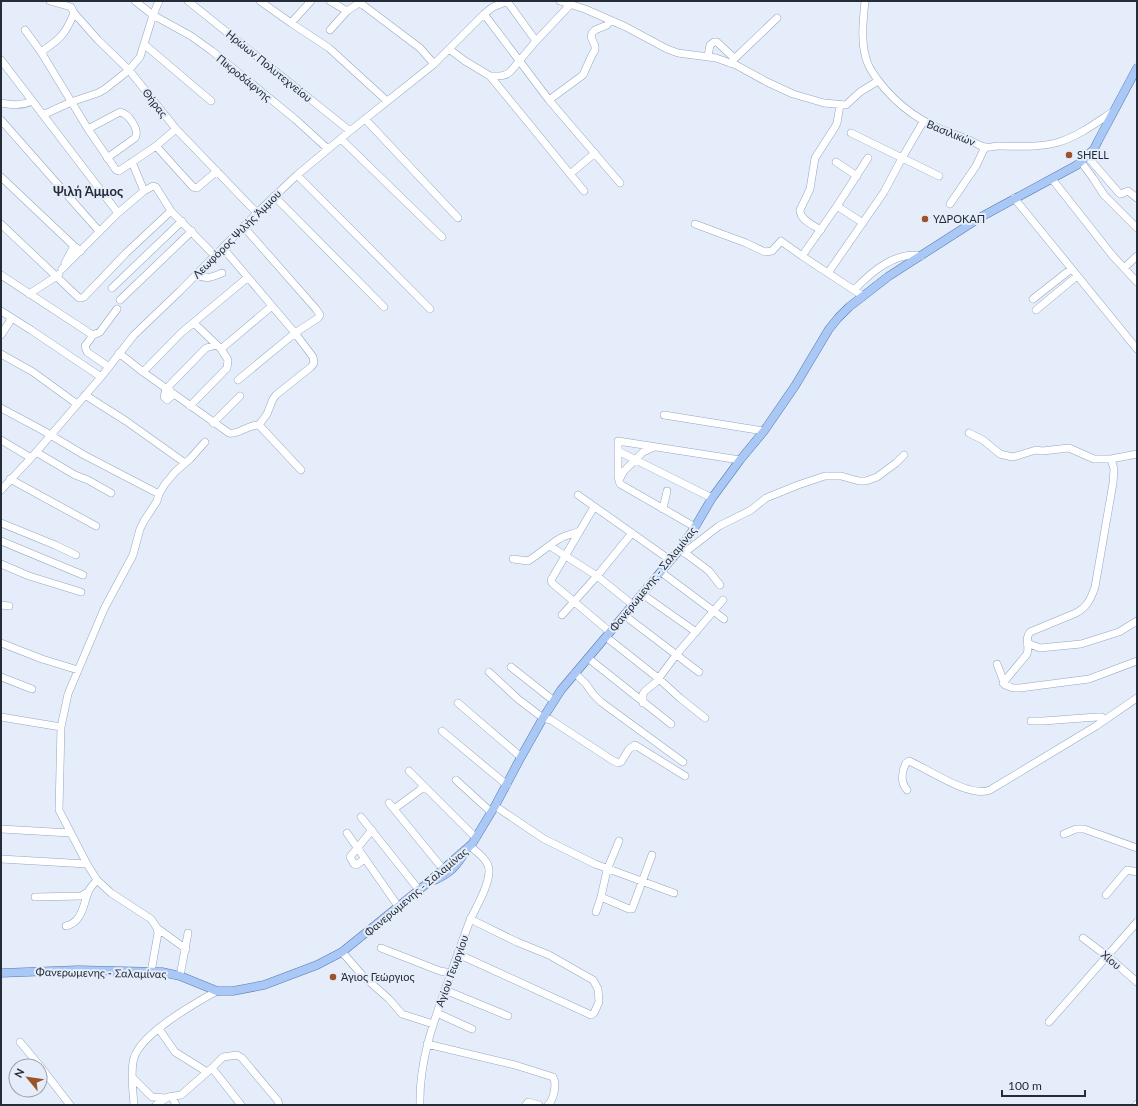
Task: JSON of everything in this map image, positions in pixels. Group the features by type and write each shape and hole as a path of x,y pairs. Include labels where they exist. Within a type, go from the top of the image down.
{"main road":[{"name":"Φανερωμενης - Σαλαμίνας","path":"1,973 78,970 167,973 180,976 217,991 241,990 264,985 317,965 342,952 468,849 507,785 521,757 554,701 575,673 670,560 682,551 712,498 764,431 798,382 829,329 838,318 889,276 981,217 1081,162 1098,141 1114,111 1134,80 1137,68"},
{"path":"422,888 448,874 468,849"}],"street":[{"path":"50,1 72,10"},
{"path":"41,52 59,40 65,33 75,1"},
{"name":"Πικροδάφνης","path":"135,1 153,15 191,36 212,51 328,149"},
{"path":"43,115 71,102 102,91 129,70 140,57 145,45 153,15 160,1"},
{"name":"Ηρώων Πολυτεχνείου","path":"188,1 350,130"},
{"path":"260,1 291,24 329,48 387,101"},
{"path":"291,24 311,1"},
{"path":"330,1 347,11"},
{"path":"507,1 536,41"},
{"name":"Λεωφόρος Ψιλής Άμμου","path":"1,490 6,480 34,455 101,377 134,335 274,196 350,130 434,64 484,14 499,2 507,1"},
{"path":"560,1 580,7 610,20 667,49 684,54 708,56 732,61"},
{"name":"Βασιλικών","path":"864,1 863,45 868,64 878,80 902,106 923,122 985,148 997,146 1020,147 1057,143 1072,137 1114,111"},
{"path":"330,30 347,11 359,3 364,5 420,48 434,64"},
{"path":"490,76 507,75 570,4"},
{"name":"Θήρας","path":"72,10 98,40 129,70 176,130 257,213"},
{"path":"484,14 549,100 620,182"},
{"path":"732,61 777,18"},
{"path":"549,100 583,75 595,50 591,37 592,33 595,30 607,25 610,20"},
{"path":"25,30 41,52 71,102 114,168 119,171 156,146 176,130"},
{"path":"708,56 707,52 710,44 717,42 732,61 767,82 793,94 814,101 840,106 848,104 860,92 878,80"},
{"path":"145,45 211,101"},
{"path":"449,49 465,61 490,76 584,191"},
{"path":"1,60 118,213"},
{"path":"1,104 13,106 24,105 32,101"},
{"path":"821,230 803,218 800,210 810,189 815,158 836,127 840,106"},
{"path":"88,129 120,112 124,112 136,127 137,133 135,138 107,158"},
{"path":"365,118 458,218"},
{"path":"1,120 99,232"},
{"path":"828,273 884,192 923,122"},
{"path":"850,133 939,176"},
{"path":"340,139 442,236"},
{"path":"156,146 193,187 197,188 216,171"},
{"path":"950,204 973,171 985,148"},
{"path":"570,174 595,153"},
{"path":"1087,156 1119,193 1122,194 1128,191 1137,198"},
{"path":"802,256 821,230 868,158"},
{"path":"132,162 144,191"},
{"path":"836,162 857,176"},
{"path":"1081,162 1094,178 1104,195 1137,228"},
{"path":"297,175 430,309"},
{"path":"1,177 81,251"},
{"path":"1052,179 1093,231 1137,282"},
{"path":"62,268 118,213 150,186 156,187 171,211 215,256"},
{"path":"274,196 384,307"},
{"path":"1014,198 1137,349"},
{"path":"837,206 863,223"},
{"path":"1,224 79,298 81,298 84,297 126,253 171,211"},
{"path":"112,288 182,221"},
{"path":"694,224 746,243 765,252 772,251 781,241 863,296"},
{"path":"238,380 295,333 318,318 320,315 243,226"},
{"path":"120,300 192,231"},
{"path":"29,294 56,276 74,246"},
{"path":"223,248 295,333 313,357 314,362 311,367 276,396 267,414 259,425"},
{"path":"854,290 869,276 896,258 911,254 921,256"},
{"path":"1124,268 1137,256"},
{"path":"1033,300 1071,269"},
{"path":"196,275 209,278 222,273"},
{"path":"1,275 91,334 91,336"},
{"path":"1036,310 1077,276"},
{"path":"143,372 181,333 247,278"},
{"path":"272,306 219,347 206,348 166,389 164,398 167,400 170,399 174,394 232,434 252,425 259,425 302,470"},
{"path":"109,367 87,352 86,346 91,336 100,332 117,309"},
{"path":"1,311 101,377"},
{"path":"1,335 12,318"},
{"path":"190,406 227,368 228,360 219,347 194,323"},
{"path":"119,353 166,389"},
{"path":"1,354 33,372 77,404"},
{"path":"85,395 126,421 185,463"},
{"path":"214,423 240,396"},
{"path":"1,408 84,455 159,494"},
{"path":"664,415 764,431"},
{"path":"969,433 983,440 1000,454 1013,457 1036,450 1069,448 1094,459 1111,459 1137,454"},
{"path":"1,440 111,492"},
{"path":"695,527 620,484 618,480 618,441 740,460"},
{"path":"186,949 157,928 150,919 111,894 97,880 87,864 59,810 61,727 68,694 104,609 133,555 140,529 157,501 165,484 205,442"},
{"path":"618,480 624,471 637,460 643,452 654,447"},
{"path":"618,451 712,498"},
{"path":"720,585 709,571 682,551 719,526 750,510 766,498 825,476 841,476 859,481 866,481 877,477 896,463 904,454"},
{"path":"1003,683 1026,657 1028,650 1027,638 1030,632 1082,610 1091,599 1095,588 1113,483 1114,469 1111,459"},
{"path":"6,480 96,526"},
{"path":"663,509 667,491"},
{"path":"578,495 670,560"},
{"path":"594,507 566,557 551,580 552,583 574,600 608,635 680,698 706,718"},
{"path":"1,523 55,545 76,556"},
{"path":"513,559 528,561 540,551 561,538 580,531"},
{"path":"562,615 597,576 632,533"},
{"path":"1,541 83,575"},
{"path":"550,546 597,576 633,605"},
{"path":"1,564 29,576 80,592"},
{"path":"661,572 724,619"},
{"path":"642,594 696,632"},
{"path":"643,702 643,694 723,600"},
{"path":"1,605 9,606"},
{"path":"624,615 700,672"},
{"path":"1027,643 1040,648 1080,644 1119,632 1137,621"},
{"path":"1,643 42,659 78,670"},
{"path":"588,658 671,724"},
{"path":"997,664 1003,683 1012,688 1020,688 1089,679 1137,661"},
{"path":"511,667 554,701"},
{"path":"489,672 518,699 543,718 551,720 618,763 621,762 629,749 635,745 685,776"},
{"path":"575,673 601,702 683,762"},
{"path":"1,677 32,689"},
{"path":"907,790 904,786 902,775 906,763 909,761 968,790 978,792 986,791 1104,720 1137,698"},
{"path":"458,703 521,757"},
{"path":"1,717 61,727"},
{"path":"1031,721 1097,717 1102,717 1104,720"},
{"path":"442,731 507,785"},
{"path":"409,771 476,838"},
{"path":"456,780 493,809 544,839 607,870 674,893"},
{"path":"394,809 424,787"},
{"path":"389,803 444,869"},
{"path":"361,817 422,888"},
{"path":"1,829 70,833"},
{"path":"1064,834 1076,829 1084,829 1137,848"},
{"path":"365,859 356,864 351,860 351,855 372,830"},
{"path":"347,833 398,906"},
{"path":"596,912 607,870 619,840"},
{"name":"Αγίου Γεωργίου","path":"420,1105 420,1076 433,1024 470,919 487,883 489,872 487,863 481,855 468,849"},
{"path":"601,897 631,910 652,855"},
{"path":"1,859 87,864"},
{"path":"1106,895 1127,870 1137,872"},
{"path":"66,926 71,925 83,911 88,892 97,880"},
{"path":"35,897 80,896 88,892"},
{"path":"458,954 591,1015 596,1010 599,1002 598,989 593,980 550,955 518,942 470,919"},
{"path":"1049,1022 1137,922"},
{"path":"151,972 158,933 157,928"},
{"path":"180,976 188,933"},
{"name":"Χίου","path":"1083,938 1136,978"},
{"path":"381,948 440,971 451,973"},
{"path":"342,952 363,976 390,999 402,1014 433,1024"},
{"path":"445,990 508,1016"},
{"path":"134,1105 132,1066 136,1054 144,1042 188,1007 217,991"},
{"path":"437,1013 472,1029"},
{"path":"159,1029 175,1052 210,1070 241,1105"},
{"path":"20,1042 33,1058"},
{"path":"427,1044 553,1077 555,1082 552,1099 548,1105"},
{"path":"133,1078 152,1097 161,1099 181,1095 223,1057 233,1055 240,1056 278,1100 279,1105"},
{"path":"48,1076 70,1105"},
{"path":"156,1105 170,1097"},
{"path":"170,1097 176,1105"},
{"path":"526,1105 530,1102 539,1105"}],"place":[{"name":"SHELL","path":"1069,155"},
{"name":"ΥΔΡΟΚΑΠ","path":"925,219"},
{"name":"Άγιος Γεώργιος","path":"333,977"}],"district":[{"name":"Ψιλή Άμμος","path":"88,191"}]}
